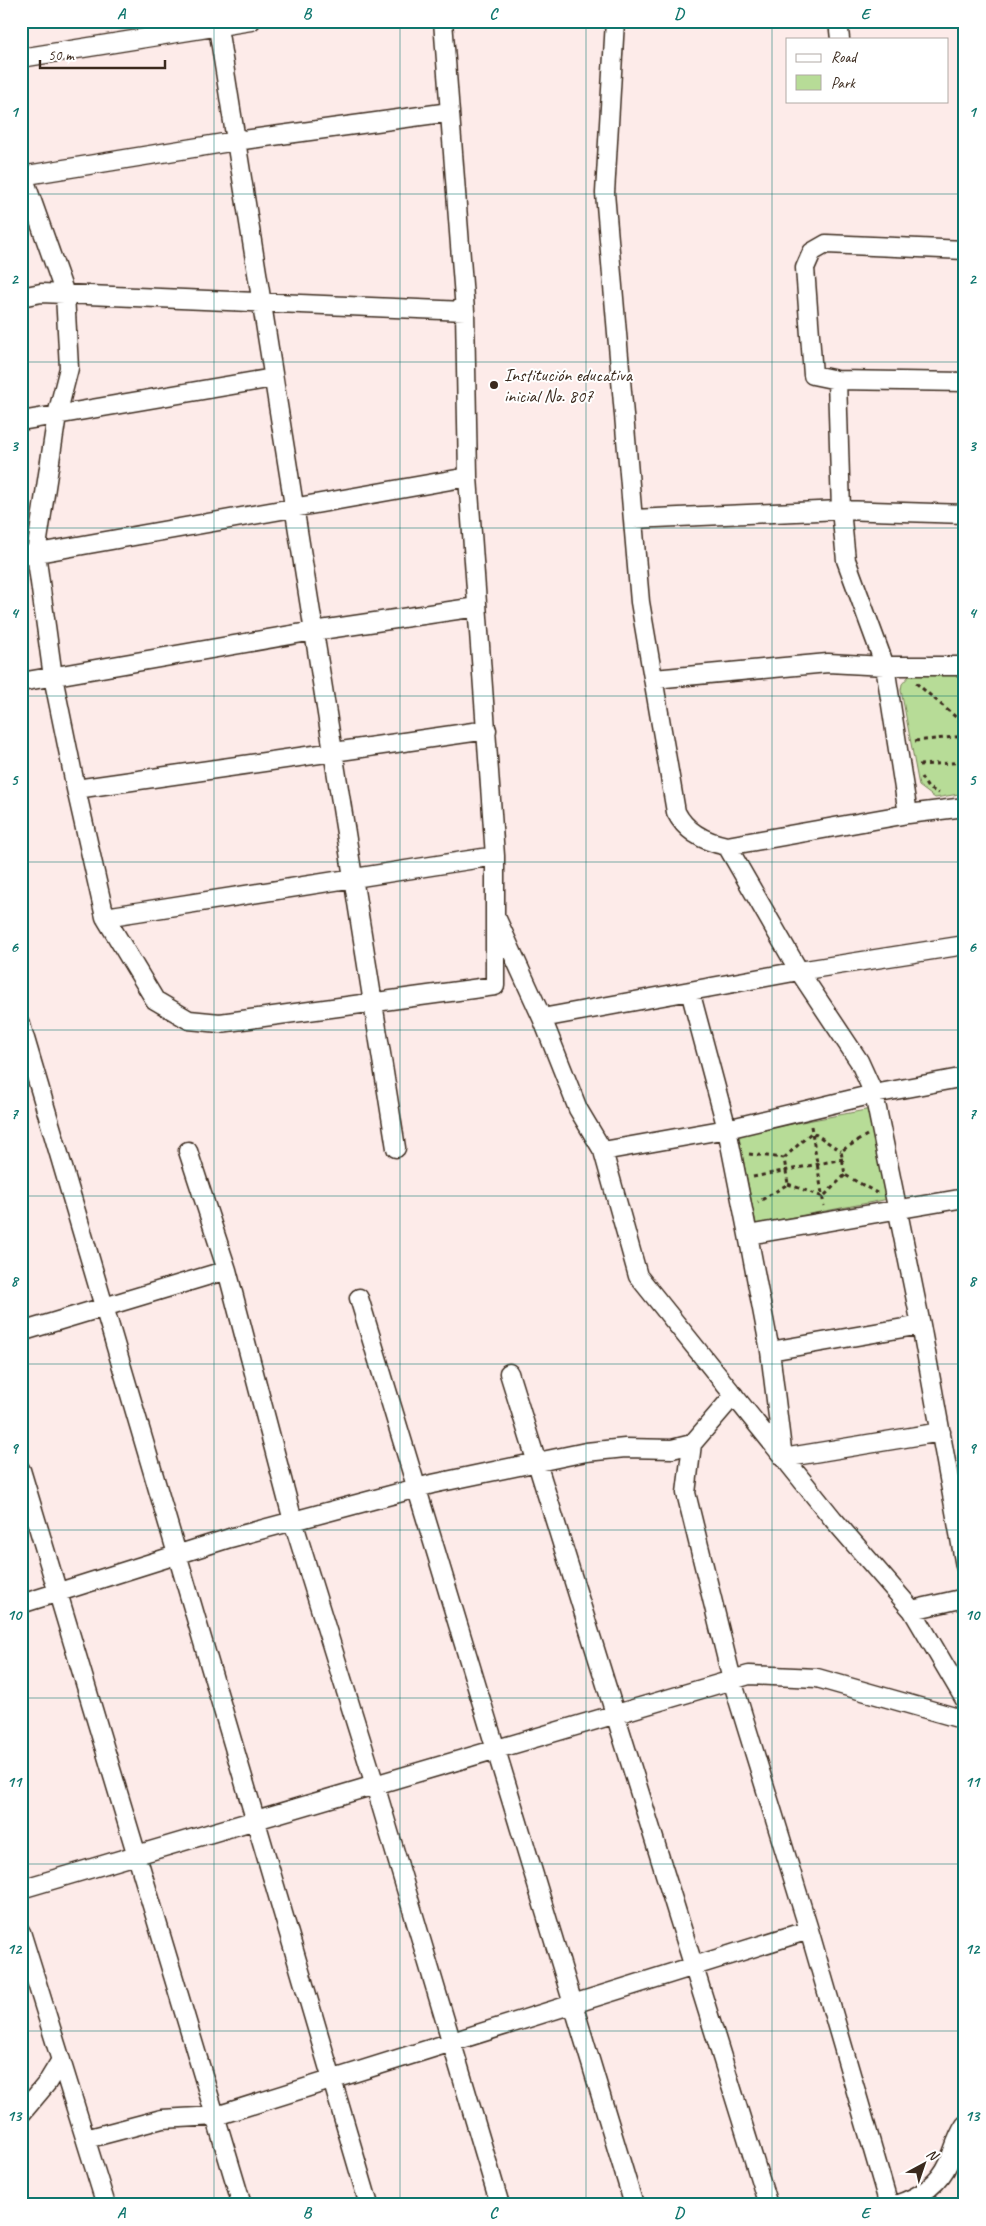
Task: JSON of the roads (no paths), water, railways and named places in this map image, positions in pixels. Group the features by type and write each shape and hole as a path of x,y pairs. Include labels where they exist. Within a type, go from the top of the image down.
{"street":[{"path":"21,58 217,24 251,21"},
{"path":"443,21 450,112 465,311 468,477 495,856 495,986 372,1001 220,1023 189,1020 155,1000 106,916 76,789 53,677 29,554 57,415 69,368 65,294 22,174 236,141 450,112"},
{"path":"615,21 605,193 640,602 676,812 680,820 696,834 708,841 727,846 908,814 965,807"},
{"path":"838,21 840,38"},
{"path":"217,24 396,1148"},
{"path":"965,250 826,244 812,252 805,268 812,375 836,380 965,382"},
{"path":"21,297 41,294 65,294 465,311"},
{"path":"21,421 273,378"},
{"path":"836,380 841,510 846,560 885,666 908,814"},
{"path":"29,554 468,477"},
{"path":"633,519 841,510 965,514"},
{"path":"21,682 314,631 477,607"},
{"path":"654,679 828,663 885,666 965,666"},
{"path":"76,789 486,730"},
{"path":"727,846 799,971 859,1061 874,1094 921,1325 965,1566"},
{"path":"106,916 495,856"},
{"path":"495,914 542,1018 578,1108 603,1151 638,1276 833,1520 912,1610 965,1700"},
{"path":"542,1018 799,971 965,945"},
{"path":"690,991 726,1129 748,1235 770,1351 783,1458"},
{"path":"21,1025 24,1048 104,1307 369,2205"},
{"path":"603,1151 726,1129 874,1094 965,1077"},
{"path":"188,1151 227,1270 293,1522 375,1785 500,2205"},
{"path":"748,1235 965,1198"},
{"path":"21,1332 227,1270"},
{"path":"359,1298 634,2205"},
{"path":"770,1351 921,1325"},
{"path":"509,1373 768,2205"},
{"path":"734,1394 692,1444 686,1494 732,1680 809,1930 889,2205"},
{"path":"783,1458 941,1432"},
{"path":"21,1604 177,1555 417,1488 586,1452 625,1448 672,1449 692,1444"},
{"path":"21,1470 242,2205"},
{"path":"912,1610 965,1598"},
{"path":"21,1889 749,1676 817,1678 965,1720"},
{"path":"86,2139 162,2119 216,2116 809,1930"},
{"path":"21,1932 106,2205"},
{"path":"21,2114 47,2083 61,2060"},
{"path":"895,2205 912,2199 932,2186 948,2165 959,2134 965,2125"}],"place":[{"name":"Institución educativa inicial No. 807","path":"494,385"}]}
